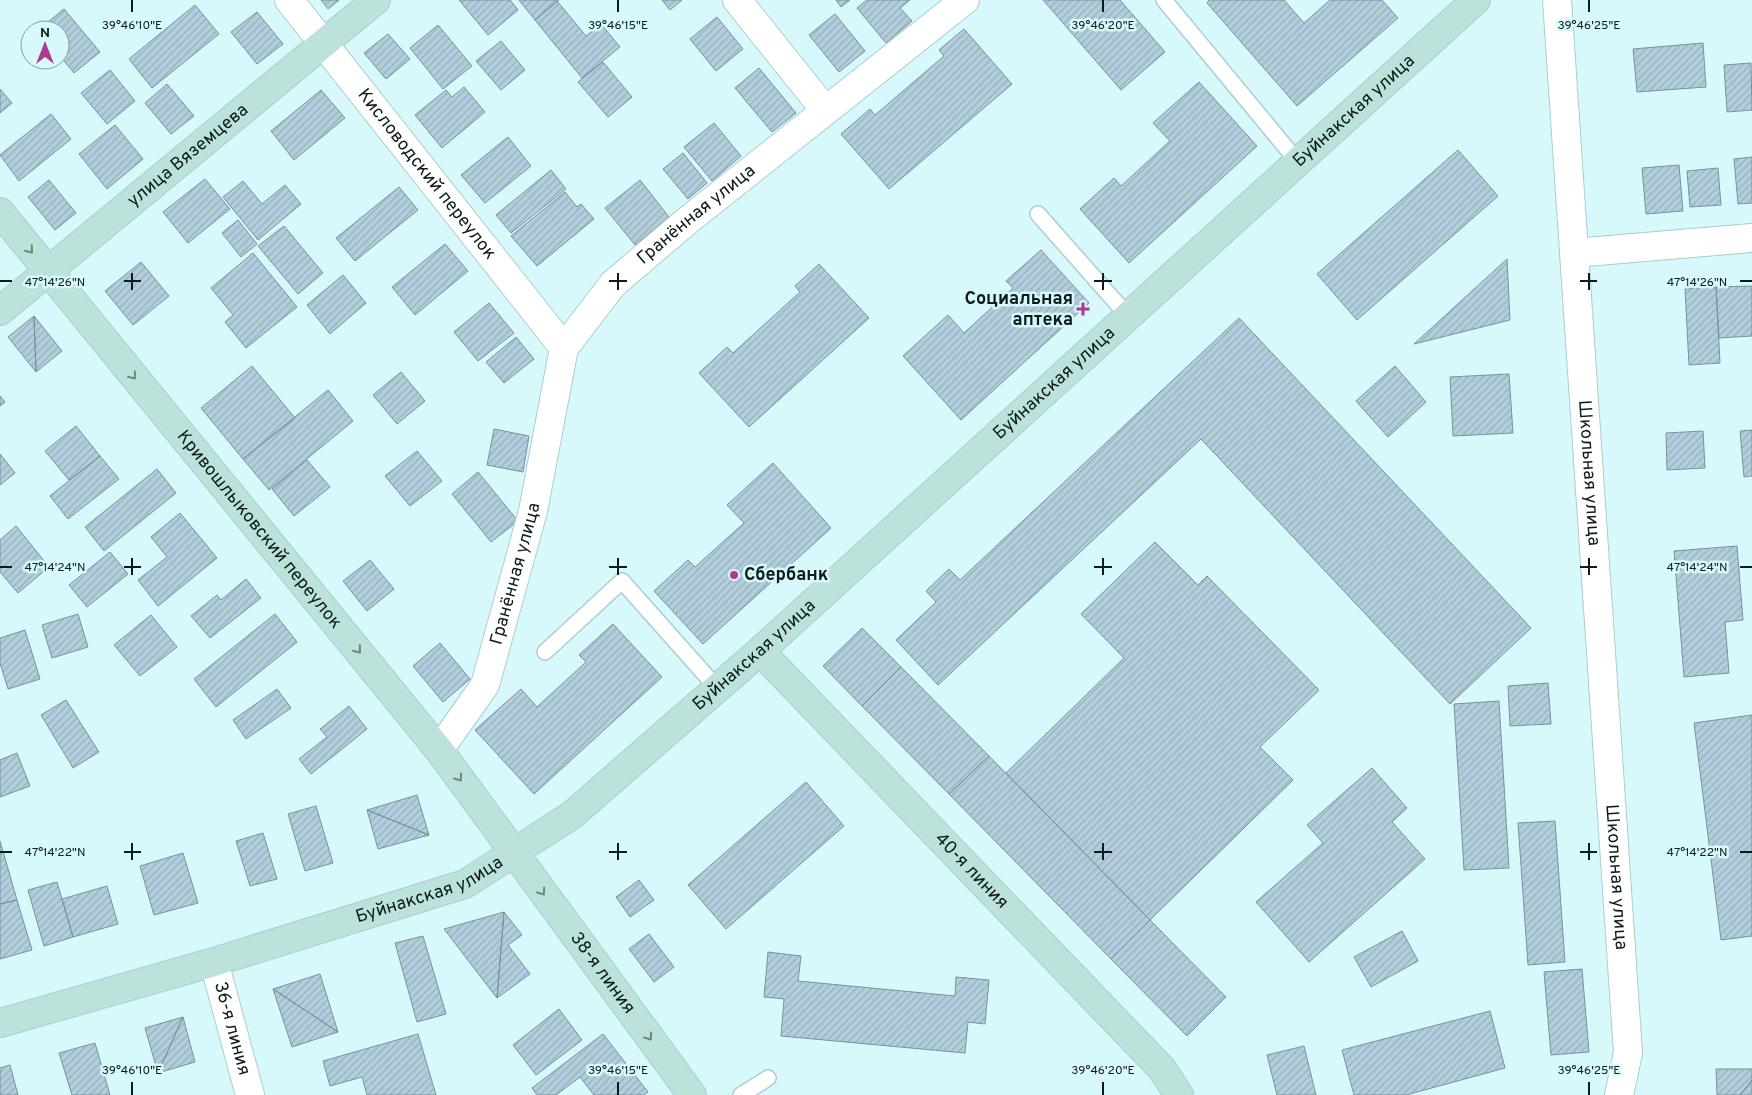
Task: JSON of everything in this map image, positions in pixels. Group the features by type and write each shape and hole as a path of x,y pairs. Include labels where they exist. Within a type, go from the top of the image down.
{"street":[{"name":"Кисловодский переулок","path":"289,0 564,348"},
{"name":"улица Вяземцева","path":"0,310 376,0"},
{"path":"737,0 825,110"},
{"name":"Гранённая улица","path":"439,750 485,685 533,511 564,348 614,284 687,221 965,0"},
{"name":"Буйнакская улица","path":"0,1023 214,962 465,884 572,815 760,651 1476,0"},
{"name":"Школьная улица","path":"1557,0 1628,1053 1615,1094"},
{"name":"Кривошлыковский переулок","path":"0,212 439,750 513,852"},
{"path":"1574,253 1752,238"},
{"name":"40-я линия","path":"760,651 1162,1069 1179,1095"},
{"name":"38-я линия","path":"513,852 692,1095"},
{"name":"36-я линия","path":"214,962 250,1095"}],"lane":[{"path":"1164,0 1298,162"},
{"path":"1038,214 1128,316"},
{"path":"545,652 622,581 717,688"},
{"path":"742,1095 768,1078"}],"building":[{"path":"321,0 339,0 328,9"},
{"path":"459,0 510,0 518,10 488,35"},
{"path":"519,0 559,0 535,20"},
{"path":"662,0 682,0 670,10"},
{"path":"836,0 850,0 841,7"},
{"path":"867,0 910,0 900,8 912,21 886,43 857,8"},
{"path":"1043,0 1120,0 1165,52 1121,90"},
{"path":"1209,0 1284,0 1304,23 1330,0 1382,0 1398,18 1297,106 1207,3"},
{"path":"557,1 586,36 601,24 620,47 582,78 535,20"},
{"path":"195,5 219,34 152,88 129,59"},
{"path":"64,9 100,52 74,73 70,68 70,20 50,20"},
{"path":"257,12 283,44 257,64 231,32"},
{"path":"835,14 865,51 839,72 809,35"},
{"path":"717,17 743,49 716,71 690,39"},
{"path":"438,25 472,66 443,89 410,48"},
{"path":"964,29 1012,84 889,189 841,134 870,109 875,115 944,56 939,50"},
{"path":"388,34 410,59 386,79 364,53"},
{"path":"501,41 525,70 501,90 476,61"},
{"path":"1703,43 1706,87 1637,92 1633,49"},
{"path":"603,62 632,97 608,117 578,82"},
{"path":"1751,63 1752,110 1727,112 1724,65"},
{"path":"759,68 796,113 772,132 735,88"},
{"path":"110,70 135,101 107,124 81,93"},
{"path":"1199,82 1257,146 1129,263 1080,209 1114,178 1121,186 1170,141 1153,123"},
{"path":"167,84 194,116 171,134 145,103"},
{"path":"464,87 485,112 442,148 415,115 446,90 452,97"},
{"path":"0,89 12,103 0,113"},
{"path":"321,90 345,118 294,160 271,131"},
{"path":"51,114 71,139 19,181 0,155"},
{"path":"714,123 741,156 712,181 684,147"},
{"path":"115,125 143,159 107,189 79,154"},
{"path":"508,137 531,166 485,203 461,175"},
{"path":"1458,150 1498,196 1357,320 1317,274"},
{"path":"683,153 707,183 688,199 663,169"},
{"path":"1752,157 1752,203 1738,204 1734,159"},
{"path":"1679,165 1683,211 1646,214 1642,168"},
{"path":"1718,168 1721,205 1690,207 1687,171"},
{"path":"551,170 566,189 511,233 496,215"},
{"path":"205,179 230,209 188,243 163,212"},
{"path":"49,180 76,213 55,230 28,197"},
{"path":"640,180 669,217 635,245 605,208"},
{"path":"243,181 262,204 285,185 301,204 258,240 223,197"},
{"path":"399,187 418,210 355,261 336,238"},
{"path":"565,192 577,207 581,204 594,219 537,266 511,236"},
{"path":"238,220 257,244 241,257 222,233"},
{"path":"284,226 323,273 298,294 258,246"},
{"path":"445,244 468,271 415,315 392,287"},
{"path":"1041,250 1089,303 961,420 903,356 948,315 964,333 1013,288 1006,281"},
{"path":"253,253 297,307 246,348 225,322 233,315 211,288"},
{"path":"1507,259 1510,320 1414,344"},
{"path":"141,262 169,296 133,325 105,291"},
{"path":"819,264 869,318 749,427 699,373 727,347 733,353 800,292 795,286"},
{"path":"343,275 366,303 330,334 307,305"},
{"path":"1752,286 1752,336 1719,338 1716,287"},
{"path":"1716,287 1720,363 1689,365 1685,289"},
{"path":"489,303 514,333 478,361 454,332"},
{"path":"34,316 36,372 8,337"},
{"path":"34,316 62,351 36,372"},
{"path":"1239,318 1531,628 1450,704 1201,439 938,685 896,640 936,602 926,591 949,569 960,580"},
{"path":"516,337 534,359 504,383 486,362"},
{"path":"252,366 295,418 243,459 201,408"},
{"path":"1395,366 1426,402 1388,437 1356,401"},
{"path":"401,372 425,401 397,424 373,395"},
{"path":"1509,374 1513,433 1453,436 1450,377"},
{"path":"328,390 353,421 269,490 243,459"},
{"path":"0,396 5,402 0,406"},
{"path":"76,426 100,456 69,480 45,451"},
{"path":"494,429 529,436 523,472 487,465"},
{"path":"1752,430 1752,476 1744,477 1740,431"},
{"path":"1703,431 1705,468 1667,470 1666,433"},
{"path":"417,451 442,481 410,506 385,476"},
{"path":"0,454 15,473 0,485"},
{"path":"100,456 119,479 68,519 50,496"},
{"path":"307,460 330,487 294,516 272,489"},
{"path":"773,463 831,528 703,644 654,591 688,560 695,567 744,523 727,505"},
{"path":"157,469 176,493 104,551 85,527"},
{"path":"478,472 518,521 491,542 452,494"},
{"path":"180,513 217,558 158,606 138,580 167,557 151,537"},
{"path":"16,526 49,567 18,593 0,572 0,540"},
{"path":"1155,542 1198,585 1207,576 1319,690 1260,747 1293,780 1150,920 1006,773 1124,658 1081,614"},
{"path":"1737,546 1743,620 1725,622 1729,673 1684,677 1674,551"},
{"path":"110,552 128,574 87,607 69,585"},
{"path":"370,560 394,589 367,611 343,581"},
{"path":"246,579 261,598 210,638 191,616 217,595 221,600"},
{"path":"78,614 88,647 52,658 42,625"},
{"path":"275,614 297,642 216,707 194,679"},
{"path":"151,615 177,647 140,676 114,645"},
{"path":"613,624 662,677 534,794 475,730 521,689 537,707 586,662 579,655"},
{"path":"862,628 901,667 862,706 823,666"},
{"path":"25,630 40,679 8,689 0,663 0,638"},
{"path":"440,643 470,679 443,702 413,666"},
{"path":"901,667 989,756 949,794 862,706"},
{"path":"1548,683 1551,724 1510,726 1508,686"},
{"path":"277,689 291,708 246,739 233,720"},
{"path":"66,700 99,752 73,768 41,715"},
{"path":"1499,701 1509,868 1464,870 1454,704"},
{"path":"349,706 367,729 311,774 299,759 327,737 320,729"},
{"path":"1752,715 1752,936 1721,940 1694,723"},
{"path":"17,753 30,786 0,797 0,760"},
{"path":"989,756 1150,920 1111,959 949,794"},
{"path":"1372,768 1407,808 1392,822 1425,859 1309,962 1256,902 1323,843 1307,825"},
{"path":"806,782 844,826 726,929 688,885"},
{"path":"417,795 429,835 367,810"},
{"path":"316,806 333,863 305,871 288,814"},
{"path":"367,810 429,835 378,849"},
{"path":"1555,821 1565,962 1528,965 1518,823"},
{"path":"263,833 277,879 250,886 236,841"},
{"path":"0,841 17,900 0,904"},
{"path":"183,853 198,903 154,915 140,866"},
{"path":"639,880 654,900 630,917 616,897"},
{"path":"57,882 73,937 44,946 28,890"},
{"path":"107,886 118,924 73,937 62,899"},
{"path":"17,900 32,950 0,959 0,904"},
{"path":"504,912 497,998 444,929"},
{"path":"504,912 522,935 508,945 530,974 497,998"},
{"path":"1150,920 1226,997 1187,1036 1111,959"},
{"path":"1402,931 1418,961 1371,987 1354,957"},
{"path":"649,934 674,967 654,982 629,949"},
{"path":"423,936 446,1014 417,1022 395,943"},
{"path":"768,952 801,956 798,981 955,996 956,977 989,980 985,1024 968,1022 965,1053 781,1036 784,999 764,997"},
{"path":"1582,969 1589,1052 1551,1055 1544,972"},
{"path":"320,974 338,1032 273,989"},
{"path":"273,989 338,1032 292,1047"},
{"path":"559,1009 582,1040 536,1075 513,1045"},
{"path":"1490,1011 1505,1068 1406,1095 1354,1095 1342,1050"},
{"path":"183,1017 158,1073 145,1028"},
{"path":"183,1017 195,1062 158,1073"},
{"path":"418,1034 436,1095 367,1095 362,1077 330,1086 323,1061"},
{"path":"603,1034 648,1092 644,1095 594,1095 580,1077 556,1095 537,1095 532,1088"},
{"path":"95,1043 110,1095 72,1095 59,1053"},
{"path":"1304,1046 1316,1095 1277,1095 1267,1055"},
{"path":"10,1065 18,1095 0,1095 0,1068"},
{"path":"1716,1069 1752,1069 1752,1080 1740,1095 1717,1095"},
{"path":"1752,1080 1752,1095 1740,1095"}],"place":[{"name":"Социальная аптека","path":"1083,309"},
{"name":"Сбербанк","path":"734,575"}]}
